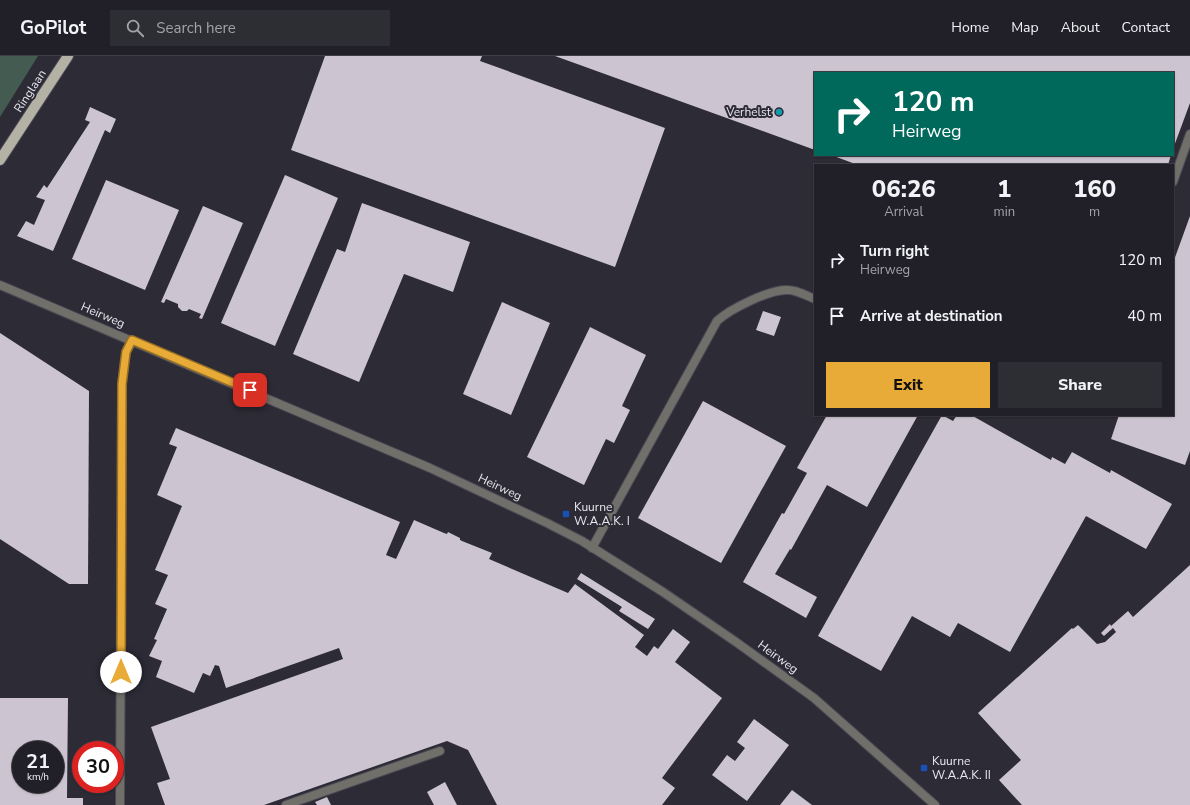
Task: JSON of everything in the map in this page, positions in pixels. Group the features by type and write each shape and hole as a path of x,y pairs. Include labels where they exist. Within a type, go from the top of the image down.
{"main road":[{"name":"Ringlaan","path":"0,160 68,56"}],"street":[{"path":"1174,179 1190,134"},
{"name":"Heirweg","path":"0,285 430,468 548,523 592,548 663,592 814,698 935,805"},
{"path":"592,548 717,321 724,314 771,292 790,290 814,299"},
{"path":"120,805 122,384 126,352 132,340"},
{"path":"286,805 440,751"}],"green space":[{"path":"0,56 38,56 0,117"}],"building":[{"path":"325,56 482,56 480,61 665,128 615,267 291,150"},
{"name":"Verhelst","path":"555,56 1190,56 1190,103 1174,146 1174,72 814,72 814,150"},
{"path":"90,107 116,119 110,133 105,130 53,251 17,236 26,221 34,225 45,200 36,197 44,185 47,188 90,122 85,120"},
{"path":"834,156 1171,156 1168,164 855,164"},
{"path":"285,175 338,198 275,346 221,323"},
{"path":"106,180 179,210 145,290 72,259"},
{"path":"362,203 470,242 453,292 404,274 359,382 293,354 337,249 345,252"},
{"path":"203,206 243,223 202,319 199,318 201,314 189,309 187,311 182,311 178,307 178,304 166,299 164,303 161,302"},
{"path":"1190,216 1190,451 1185,465 1111,439 1119,416 1174,416 1174,260"},
{"path":"502,302 550,323 511,415 463,394"},
{"path":"763,311 781,317 774,336 756,330"},
{"path":"590,327 646,355 622,406 630,410 614,443 606,439 584,485 527,457"},
{"path":"0,333 89,391 88,584 69,584 0,539"},
{"path":"703,401 786,446 721,563 638,518"},
{"path":"826,416 917,416 867,507 827,485 791,550 790,549 775,574 817,597 806,618 743,582 782,513 784,514 807,473 797,468"},
{"path":"941,416 953,421 956,416 973,416 1051,460 1052,457 1065,464 1072,452 1110,473 1111,470 1172,504 1146,549 1086,516 1010,652 958,623 950,637 912,616 881,671 818,636"},
{"path":"176,428 400,522 386,555 396,559 414,520 444,533 447,534 448,532 460,538 462,541 492,553 489,559 568,593 575,584 644,635 635,647 647,656 654,646 658,649 673,629 690,642 675,662 722,698 662,778 675,788 662,805 497,805 468,750 447,741 264,805 165,805 157,783 170,779 151,727 343,659 339,648 226,688 219,666 215,665 210,676 203,673 194,693 156,677 162,661 149,656 157,640 154,639 167,609 155,604 168,575 155,570 182,506 157,495 177,447 169,444"},
{"path":"1190,565 1190,805 1022,805 999,780 1021,760 978,713 1072,628 1073,629 1078,625 1097,644 1105,642 1116,632 1113,628 1104,636 1101,633 1110,624 1111,626 1128,611 1133,617"},
{"path":"581,573 655,619 648,629 619,611 622,607 577,579"},
{"path":"0,698 68,698 67,798 83,798 83,805 0,805"},
{"path":"754,719 789,745 747,801 712,775 727,755 735,761 745,748 737,742"},
{"path":"445,782 457,805 434,805 427,792"},
{"path":"792,790 812,805 780,805"},
{"path":"327,797 331,805 317,805 315,802"}],"place":[{"name":"Verhelst","path":"779,112"},
{"name":"Kuurne W.A.A.K. I","path":"566,514"},
{"name":"Kuurne W.A.A.K. II","path":"924,768"}],"route":[{"path":"121,672 122,384 126,352 132,340 250,390"}]}
